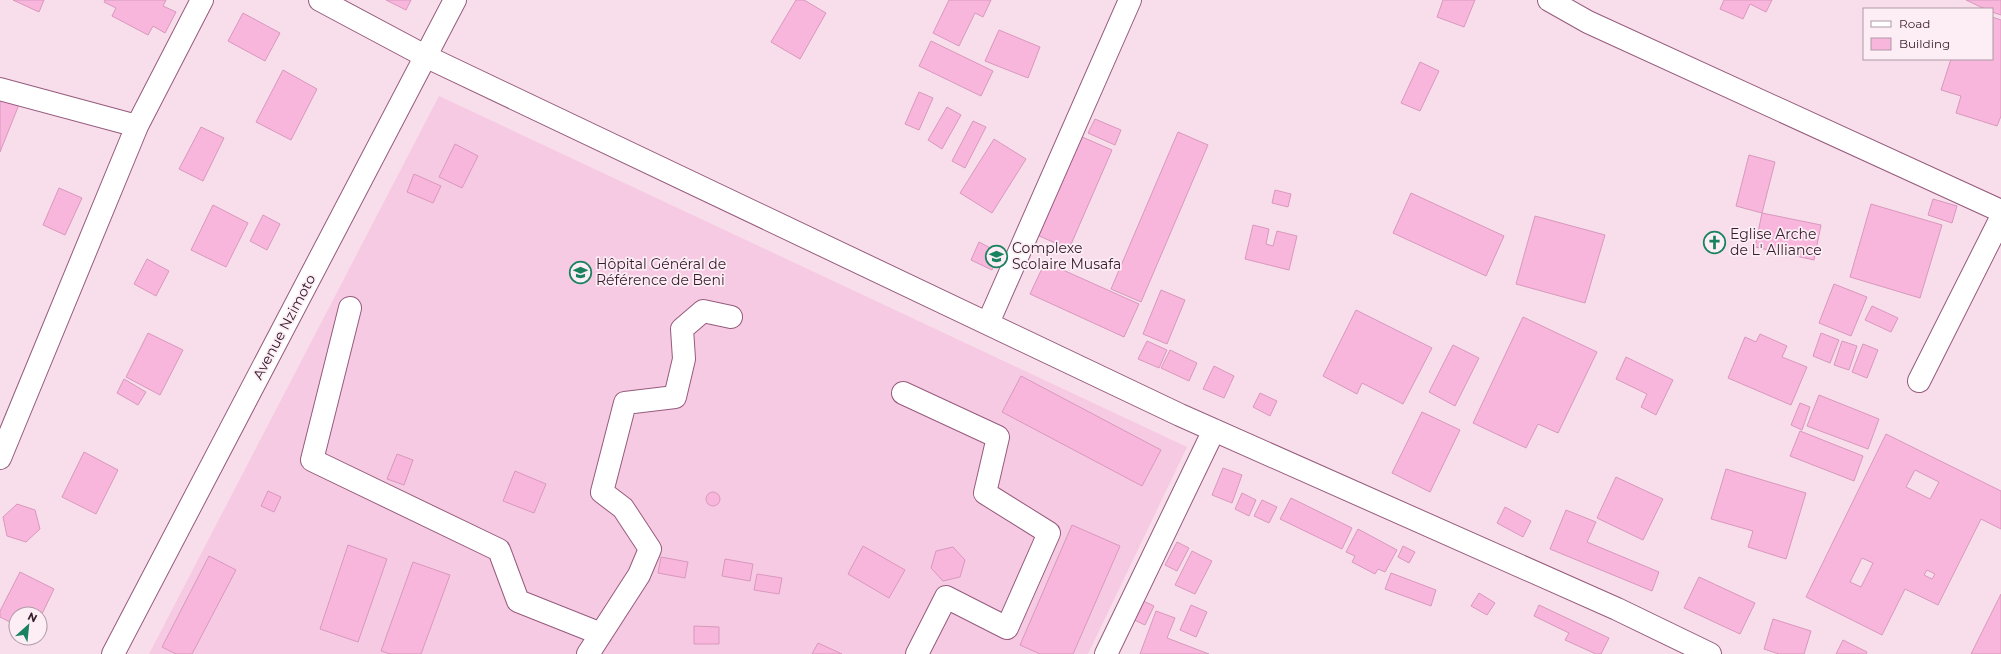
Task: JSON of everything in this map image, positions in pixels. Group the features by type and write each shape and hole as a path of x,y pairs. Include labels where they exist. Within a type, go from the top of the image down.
{"street":[{"path":"0,458 137,126 202,0"},
{"path":"320,0 425,56 1214,430 1617,609 1710,654"},
{"name":"Avenue Nzimoto","path":"113,654 455,0"},
{"path":"988,323 1130,0"},
{"path":"1549,0 1588,22 2001,211"},
{"path":"0,89 137,126"},
{"path":"1919,381 2001,218"},
{"path":"350,308 312,460 499,550 518,601 601,634"},
{"path":"588,654 639,575 650,549 623,508 602,492 625,403 675,397 684,359 682,329 703,311 731,317"},
{"path":"903,393 998,437 985,493 1049,533 1007,628 946,597 916,654"},
{"path":"1106,654 1214,430"}],"shaded area":[{"name":"Hôpital Général de Référence de Beni","path":"439,96 1187,447 1088,654 149,654"}],"building":[{"path":"13,0 44,0 39,12"},
{"path":"105,0 166,0 163,6 176,12 165,33 153,26 148,35 112,16 116,8 104,2"},
{"path":"386,0 411,0 406,10"},
{"path":"796,0 804,0 826,13 800,59 771,42"},
{"path":"949,0 991,0 983,17 975,13 959,46 933,33"},
{"path":"1443,0 1475,0 1464,27 1437,17"},
{"path":"1724,0 1772,0 1766,12 1750,4 1743,19 1720,9"},
{"path":"1966,0 2001,0 2001,15 1993,12 1993,8 1983,8"},
{"path":"243,13 280,33 265,61 228,41"},
{"path":"1993,17 2001,20 2001,116 1997,126 1956,113 1961,96 1941,90 1951,60 1993,60"},
{"path":"999,30 1040,47 1028,78 985,61"},
{"path":"931,41 993,71 981,96 919,66"},
{"path":"1420,62 1439,71 1420,111 1401,103"},
{"path":"283,70 317,89 291,140 256,122"},
{"path":"919,92 933,98 919,130 905,124"},
{"path":"0,93 20,102 0,152"},
{"path":"947,107 961,115 942,149 928,140"},
{"path":"1095,119 1121,130 1115,145 1088,133"},
{"path":"973,121 986,127 965,168 952,161"},
{"path":"201,127 224,138 203,181 179,169"},
{"path":"1178,132 1208,145 1141,302 1111,289"},
{"path":"1080,136 1112,150 1069,249 1037,235"},
{"path":"994,139 1026,159 992,213 960,193"},
{"path":"455,144 478,156 462,188 439,177"},
{"path":"1749,155 1775,162 1762,213 1736,206"},
{"path":"414,174 441,186 433,203 407,192"},
{"path":"59,188 82,198 65,235 43,225"},
{"path":"1275,190 1291,194 1288,207 1272,203"},
{"path":"1411,193 1504,236 1486,276 1393,233"},
{"path":"1933,199 1957,206 1952,223 1928,215"},
{"path":"1871,204 1942,225 1920,298 1850,277"},
{"path":"213,205 248,223 226,267 191,250"},
{"path":"1762,213 1821,225 1814,260 1755,247"},
{"path":"263,215 280,224 267,250 250,241"},
{"path":"1535,216 1605,235 1585,303 1516,284"},
{"path":"1253,225 1269,229 1266,244 1273,246 1277,231 1297,236 1289,270 1245,259"},
{"path":"979,242 1000,253 992,270 971,260"},
{"path":"147,259 169,271 156,296 134,284"},
{"path":"1045,262 1139,304 1124,337 1030,294"},
{"path":"1834,284 1867,297 1851,336 1819,323"},
{"path":"1161,290 1185,300 1167,344 1143,334"},
{"path":"1872,306 1898,318 1891,332 1865,320"},
{"path":"1356,310 1432,348 1403,404 1362,383 1357,394 1323,376"},
{"path":"1523,317 1597,352 1558,433 1538,424 1526,448 1473,423"},
{"path":"148,333 183,350 160,395 126,377"},
{"path":"1821,333 1839,340 1830,363 1813,356"},
{"path":"1760,334 1787,346 1782,357 1807,367 1791,405 1728,378 1745,337 1756,342"},
{"path":"1147,341 1167,350 1159,368 1138,359"},
{"path":"1842,341 1857,346 1849,370 1834,365"},
{"path":"1863,344 1878,350 1867,378 1852,372"},
{"path":"1453,345 1479,358 1455,406 1429,392"},
{"path":"1170,350 1197,363 1189,381 1161,368"},
{"path":"1626,357 1673,380 1656,415 1641,407 1647,394 1616,379"},
{"path":"1214,366 1234,376 1224,398 1203,389"},
{"path":"1021,376 1161,450 1142,486 1002,412"},
{"path":"124,379 146,392 138,405 117,393"},
{"path":"1260,393 1277,401 1270,416 1253,407"},
{"path":"1819,395 1879,419 1868,449 1807,426"},
{"path":"1800,403 1810,407 1802,430 1791,425"},
{"path":"1422,412 1460,430 1430,492 1392,473"},
{"path":"1800,431 1863,456 1854,481 1790,456"},
{"path":"1886,434 2001,491 2001,529 1981,519 1938,605 1905,589 1882,635 1806,597","holes":["1915,470 1939,482 1930,499 1906,487","1862,558 1873,563 1861,587 1850,582","1927,570 1935,574 1932,579 1924,575"]},
{"path":"84,452 118,470 96,514 62,497"},
{"path":"397,454 413,460 404,485 387,479"},
{"path":"1223,468 1242,475 1232,503 1212,495"},
{"path":"1726,469 1806,493 1786,559 1748,547 1753,531 1711,519"},
{"path":"515,471 546,484 534,513 503,501"},
{"path":"1616,477 1663,499 1643,540 1597,518"},
{"path":"268,491 281,497 274,512 261,506"},
{"path":"713,492 718,494 720,499 718,504 713,506 708,504 706,499 708,494"},
{"path":"1242,493 1256,500 1249,516 1235,509"},
{"path":"1291,498 1352,528 1342,549 1280,519"},
{"path":"1262,500 1277,507 1269,523 1254,516"},
{"path":"17,504 35,510 40,529 26,542 7,536 3,517"},
{"path":"1505,507 1531,521 1523,537 1497,523"},
{"path":"1566,510 1596,522 1587,542 1659,572 1652,591 1550,549"},
{"path":"1072,525 1120,546 1073,654 1040,654 1020,645"},
{"path":"1358,529 1397,550 1385,572 1378,569 1375,574 1352,562 1355,556 1346,552"},
{"path":"1177,542 1189,548 1177,571 1165,565"},
{"path":"348,545 387,559 358,642 320,629"},
{"path":"863,546 905,570 889,598 848,574"},
{"path":"1403,546 1415,552 1409,563 1398,557"},
{"path":"953,547 965,560 960,577 943,581 931,568 936,551"},
{"path":"1192,551 1212,561 1195,594 1175,585"},
{"path":"209,556 236,570 192,654 176,654 162,647"},
{"path":"661,557 688,562 685,578 658,573"},
{"path":"725,559 753,564 750,581 722,576"},
{"path":"413,562 450,575 421,654 390,654 381,651"},
{"path":"20,572 54,589 46,606 8,606 8,621 0,617 0,611"},
{"path":"1391,573 1436,590 1431,606 1385,589"},
{"path":"757,574 782,578 779,594 754,590"},
{"path":"1699,577 1755,603 1740,634 1684,608"},
{"path":"1479,593 1495,603 1487,615 1471,606"},
{"path":"2001,594 2001,654 1971,654"},
{"path":"1139,599 1154,606 1145,625 1130,618"},
{"path":"1191,605 1207,612 1196,637 1180,630"},
{"path":"1539,605 1609,638 1601,654 1596,654 1565,640 1569,633 1534,616"},
{"path":"1156,611 1175,618 1167,638 1209,654 1140,654"},
{"path":"1773,619 1811,631 1804,654 1779,654 1764,649"},
{"path":"694,626 719,627 719,644 694,644"},
{"path":"1843,640 1867,652 1866,654 1836,654"},
{"path":"818,643 842,654 812,654"}],"place":[{"name":"Eglise Arche de L' Alliance","path":"1714,242"},
{"name":"Complexe Scolaire Musafa","path":"996,256"},
{"name":"Hôpital Général de Référence de Beni","path":"580,272"}]}
